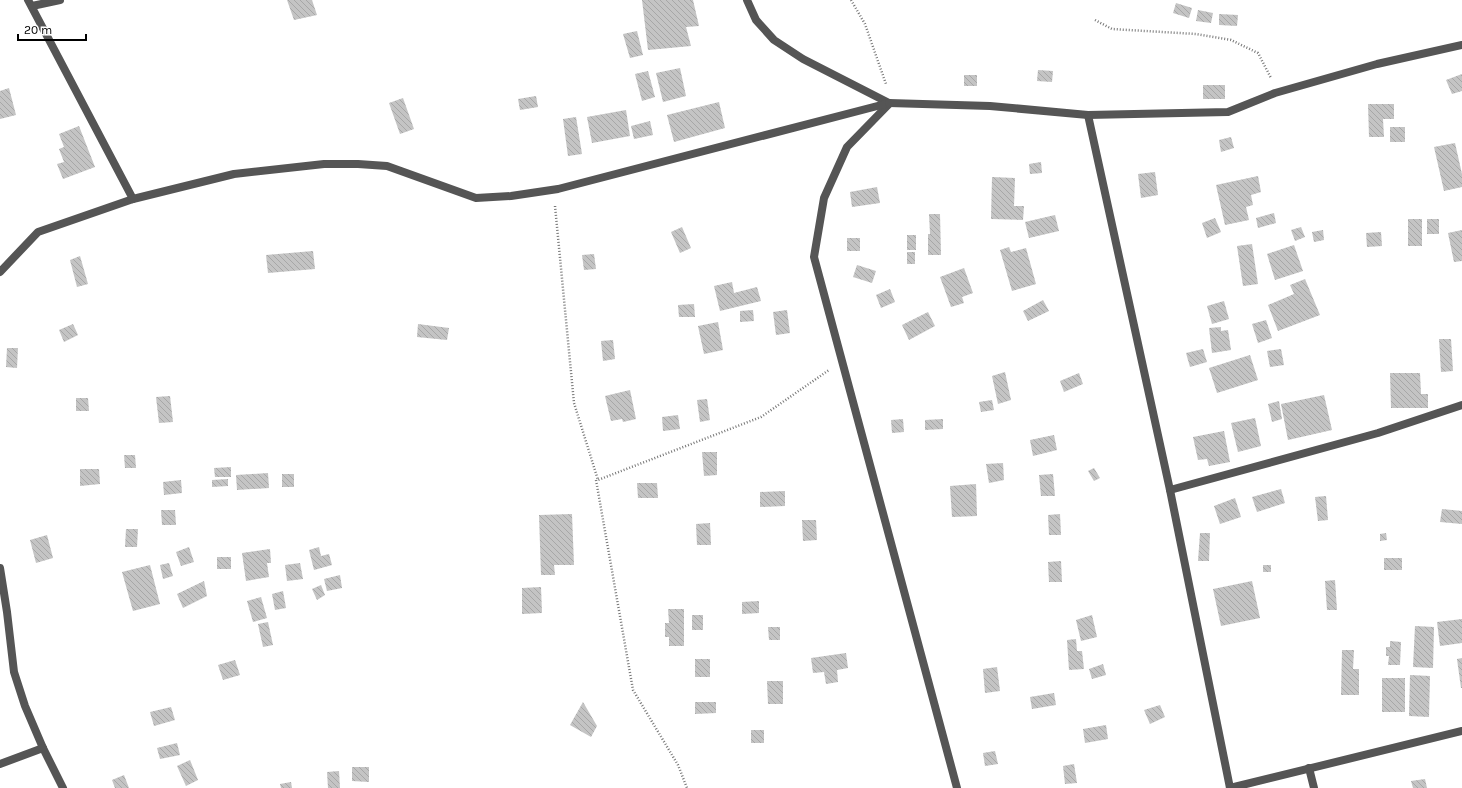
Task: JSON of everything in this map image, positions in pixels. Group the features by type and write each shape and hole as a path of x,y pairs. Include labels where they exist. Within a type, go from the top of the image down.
{"street":[{"path":"60,0 30,3 133,199"},
{"path":"748,0 756,20 774,40 803,59 889,103"},
{"path":"0,272 38,232 133,199 234,174 324,164 387,166 476,198 511,196 553,189 889,103 990,106 1088,115 1228,112 1279,92 1377,64 1462,45"},
{"path":"889,103 847,147 824,198 814,257 957,788"},
{"path":"1088,115 1170,490 1230,788 1462,731"},
{"path":"1170,490 1378,433 1462,405"},
{"path":"0,568 14,672 25,706 43,748 63,788"},
{"path":"0,764 43,748"},
{"path":"1309,768 1314,788"}],"path":[{"path":"851,0 865,24 886,80 889,103"},
{"path":"1095,20 1112,29 1196,34 1231,40 1258,53 1279,92"},
{"path":"553,189 574,403 598,480 761,417 841,361"},
{"path":"594,469 633,690 678,764 687,788"}],"building":[{"path":"287,0 312,0 317,15 294,20"},
{"path":"642,0 693,0 699,26 686,27 691,46 648,50"},
{"path":"1176,3 1192,8 1189,18 1173,13"},
{"path":"1198,10 1213,13 1211,23 1196,21"},
{"path":"1219,14 1238,15 1237,26 1219,25"},
{"path":"637,31 643,55 630,58 623,34"},
{"path":"680,68 686,96 663,102 656,73"},
{"path":"1038,70 1053,71 1052,82 1037,81"},
{"path":"648,71 655,97 642,101 635,74"},
{"path":"1462,74 1462,91 1452,94 1446,80"},
{"path":"964,75 977,75 977,86 964,86"},
{"path":"1203,85 1225,85 1225,99 1203,99"},
{"path":"9,88 16,115 0,119 0,91"},
{"path":"536,96 538,107 520,110 518,99"},
{"path":"403,98 414,129 400,134 389,103"},
{"path":"719,102 725,128 674,142 667,115"},
{"path":"1368,104 1394,104 1394,119 1383,119 1384,137 1369,137"},
{"path":"626,110 630,136 592,143 587,117"},
{"path":"576,117 582,154 568,156 563,119"},
{"path":"650,121 653,135 634,139 631,126"},
{"path":"79,126 95,167 63,179 57,164 64,162 59,149 64,147 59,134"},
{"path":"1390,127 1405,127 1405,142 1390,142"},
{"path":"1231,137 1234,148 1221,152 1219,140"},
{"path":"1455,143 1462,174 1462,187 1444,191 1434,147"},
{"path":"1041,162 1042,173 1030,174 1029,164"},
{"path":"1155,172 1158,195 1141,198 1138,174"},
{"path":"1258,176 1261,192 1251,195 1253,205 1246,207 1249,220 1225,225 1216,185"},
{"path":"992,177 1015,178 1014,206 1024,206 1023,220 991,219"},
{"path":"877,187 880,203 852,207 850,192"},
{"path":"1274,213 1276,223 1258,228 1256,218"},
{"path":"929,214 940,214 941,255 928,255 928,234 930,234"},
{"path":"1055,215 1059,231 1029,238 1025,222"},
{"path":"1215,218 1221,232 1207,238 1202,223"},
{"path":"1408,219 1422,219 1422,246 1408,246"},
{"path":"1427,219 1439,219 1439,234 1427,234"},
{"path":"682,227 691,248 680,253 671,232"},
{"path":"1301,227 1305,237 1295,241 1291,230"},
{"path":"1323,230 1324,240 1314,242 1312,232"},
{"path":"1462,230 1462,261 1454,262 1448,233"},
{"path":"1381,232 1382,246 1367,247 1366,233"},
{"path":"907,235 916,235 916,250 907,250"},
{"path":"847,238 860,238 860,251 847,251"},
{"path":"1252,244 1258,284 1243,286 1237,246"},
{"path":"1294,245 1303,271 1275,280 1267,254"},
{"path":"1009,247 1011,252 1026,248 1036,284 1012,291 1000,250"},
{"path":"313,251 315,269 268,273 266,255"},
{"path":"907,252 915,252 915,264 907,264"},
{"path":"594,254 596,269 584,270 582,255"},
{"path":"80,256 88,284 77,287 70,260"},
{"path":"857,265 876,271 872,283 853,277"},
{"path":"964,268 973,293 962,297 964,303 951,307 940,277"},
{"path":"1305,279 1320,315 1278,331 1268,305 1294,294 1290,285"},
{"path":"732,282 734,293 757,287 761,301 720,311 714,286"},
{"path":"890,289 895,302 881,308 876,295"},
{"path":"1043,300 1049,311 1028,321 1023,311"},
{"path":"1224,301 1229,319 1212,324 1207,306"},
{"path":"694,304 695,317 679,317 678,305"},
{"path":"753,310 754,321 740,322 740,311"},
{"path":"787,310 790,333 776,335 773,312"},
{"path":"928,312 935,326 909,340 902,325"},
{"path":"1266,320 1272,338 1258,343 1252,324"},
{"path":"718,322 723,350 704,354 698,326"},
{"path":"73,324 78,335 64,342 59,330"},
{"path":"418,324 449,328 447,340 417,337"},
{"path":"1221,327 1221,331 1228,330 1231,350 1212,353 1209,328"},
{"path":"1439,339 1451,339 1453,371 1441,372"},
{"path":"613,340 615,359 603,361 601,341"},
{"path":"7,348 18,348 17,368 6,367"},
{"path":"1203,349 1207,362 1190,367 1186,353"},
{"path":"1281,349 1284,365 1270,367 1267,351"},
{"path":"1250,355 1258,380 1217,393 1209,368"},
{"path":"1005,372 1011,400 998,404 992,376"},
{"path":"1079,373 1083,384 1064,392 1060,381"},
{"path":"1390,373 1420,373 1421,394 1428,394 1428,408 1391,408"},
{"path":"630,390 636,419 623,422 622,419 611,421 605,396"},
{"path":"1324,395 1332,430 1288,440 1281,404"},
{"path":"170,396 173,422 159,423 156,397"},
{"path":"76,398 88,398 89,411 76,411"},
{"path":"707,399 710,420 700,422 697,400"},
{"path":"992,400 994,410 981,412 979,402"},
{"path":"1279,401 1282,419 1272,422 1268,404"},
{"path":"678,415 680,429 663,431 662,417"},
{"path":"1255,418 1261,446 1238,452 1231,423"},
{"path":"903,419 904,432 892,433 891,420"},
{"path":"943,419 943,429 925,430 925,420"},
{"path":"1224,431 1230,462 1209,466 1207,459 1198,460 1193,437"},
{"path":"1054,435 1057,450 1033,456 1030,440"},
{"path":"702,452 717,452 717,475 704,476"},
{"path":"124,455 135,455 136,468 125,468"},
{"path":"1003,463 1004,480 989,483 986,464"},
{"path":"231,467 231,477 215,477 214,468"},
{"path":"1094,468 1100,478 1094,481 1088,471"},
{"path":"80,469 99,469 100,484 80,486"},
{"path":"268,473 269,488 237,490 236,475"},
{"path":"282,474 294,474 294,487 282,487"},
{"path":"1053,474 1055,496 1041,496 1039,475"},
{"path":"228,479 228,486 212,487 212,480"},
{"path":"181,480 182,493 164,495 163,482"},
{"path":"637,483 657,483 658,498 638,498"},
{"path":"976,484 977,516 952,517 950,486"},
{"path":"1281,489 1285,503 1257,512 1252,497"},
{"path":"785,491 785,506 760,507 760,492"},
{"path":"1326,496 1328,520 1318,521 1315,497"},
{"path":"1235,498 1241,517 1220,524 1214,506"},
{"path":"1442,509 1462,511 1462,524 1440,522"},
{"path":"161,510 175,510 176,525 162,525"},
{"path":"572,514 574,565 554,565 555,575 541,575 539,515"},
{"path":"1060,514 1061,535 1049,535 1048,515"},
{"path":"802,520 816,520 817,540 803,541"},
{"path":"710,523 711,545 697,545 696,524"},
{"path":"126,529 138,529 137,547 125,547"},
{"path":"1200,533 1210,533 1209,561 1198,561"},
{"path":"1386,533 1387,540 1380,541 1380,534"},
{"path":"47,535 53,558 36,563 30,540"},
{"path":"189,547 194,562 181,566 176,552"},
{"path":"319,547 321,556 329,554 332,565 314,570 309,550"},
{"path":"270,549 271,563 267,563 269,577 246,581 242,553"},
{"path":"217,557 231,557 231,569 217,569"},
{"path":"1384,558 1402,558 1402,570 1384,570"},
{"path":"1061,561 1062,582 1049,582 1048,562"},
{"path":"169,563 173,576 163,579 160,565"},
{"path":"300,563 303,579 287,581 285,565"},
{"path":"150,565 160,604 133,611 122,572"},
{"path":"1263,565 1271,565 1271,572 1263,572"},
{"path":"340,575 342,588 327,591 324,579"},
{"path":"1335,580 1337,610 1327,610 1325,581"},
{"path":"204,581 207,596 183,608 177,594"},
{"path":"1252,581 1260,618 1221,626 1213,589"},
{"path":"321,585 325,595 317,600 312,589"},
{"path":"541,587 542,613 522,614 522,588"},
{"path":"283,591 286,608 275,610 272,594"},
{"path":"261,597 267,618 253,622 247,601"},
{"path":"759,601 759,613 742,614 742,602"},
{"path":"668,609 684,609 684,646 669,646 669,637 665,637 665,623 669,623"},
{"path":"692,615 703,615 703,630 692,630"},
{"path":"1092,615 1097,637 1081,641 1076,620"},
{"path":"1462,619 1462,643 1440,646 1437,622"},
{"path":"268,622 273,645 263,647 258,624"},
{"path":"1415,626 1434,627 1433,668 1413,667"},
{"path":"768,627 780,627 780,640 769,640"},
{"path":"1076,639 1077,651 1082,651 1084,669 1069,670 1067,640"},
{"path":"1390,641 1401,642 1400,665 1388,665 1389,656 1386,656 1386,647 1390,647"},
{"path":"1342,650 1354,650 1353,669 1359,669 1359,695 1341,695"},
{"path":"846,653 848,668 837,670 838,682 826,684 824,672 813,673 811,658"},
{"path":"1462,658 1462,688 1461,688 1457,659"},
{"path":"695,659 710,659 710,677 695,677"},
{"path":"235,660 240,675 223,680 218,665"},
{"path":"1103,664 1106,675 1092,679 1089,669"},
{"path":"997,667 1000,691 985,693 983,669"},
{"path":"1410,675 1430,676 1429,717 1409,716"},
{"path":"1382,678 1405,678 1405,712 1382,712"},
{"path":"767,681 783,681 783,704 768,704"},
{"path":"1054,693 1056,705 1032,709 1030,697"},
{"path":"583,702 597,726 591,737 570,725"},
{"path":"695,702 716,702 716,713 695,714"},
{"path":"1160,705 1165,717 1150,724 1144,710"},
{"path":"171,707 175,720 154,726 150,712"},
{"path":"1106,725 1108,739 1085,743 1083,729"},
{"path":"751,730 764,730 764,743 751,743"},
{"path":"177,743 180,755 160,759 157,748"},
{"path":"995,751 998,764 985,766 983,753"},
{"path":"190,760 198,780 186,786 177,766"},
{"path":"1074,764 1077,783 1065,784 1063,766"},
{"path":"352,767 369,767 369,782 352,781"},
{"path":"339,771 340,788 328,788 327,772"},
{"path":"124,775 129,788 115,788 112,780"},
{"path":"1425,779 1427,788 1413,788 1411,781"},
{"path":"291,782 292,788 281,788 280,784"}]}
